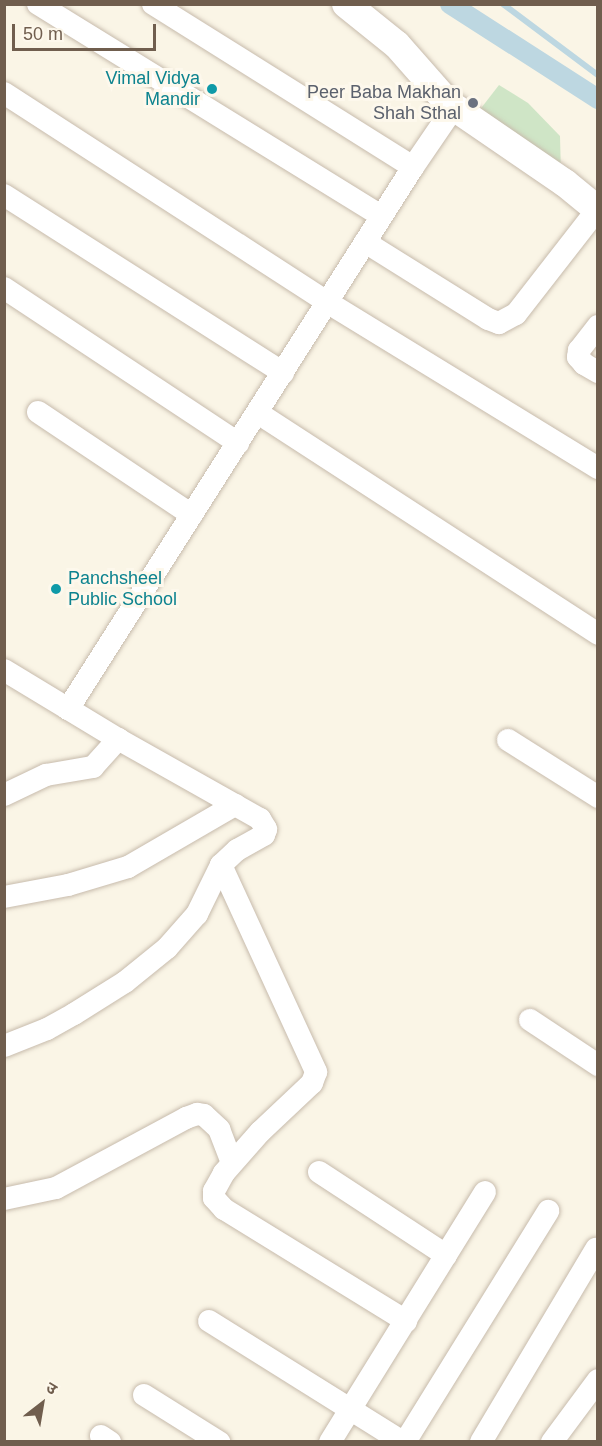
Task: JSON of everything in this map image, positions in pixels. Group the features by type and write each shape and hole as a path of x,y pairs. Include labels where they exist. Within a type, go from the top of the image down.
{"street":[{"path":"38,4 381,216"},
{"path":"153,4 413,166"},
{"path":"346,4 397,45 438,94 580,194 597,210 516,314 500,323 488,319 365,242"},
{"path":"4,93 327,302 597,468"},
{"path":"68,709 413,166 454,107"},
{"path":"4,195 283,373"},
{"path":"4,288 238,443"},
{"path":"597,326 579,350 578,357 597,372"},
{"path":"38,412 192,515"},
{"path":"258,413 597,634"},
{"path":"4,670 118,739 260,819 266,829 264,835 237,850 221,865 197,914 167,948 125,982 75,1014 47,1029 4,1046"},
{"path":"4,795 46,775 93,767 118,739"},
{"path":"508,740 597,797"},
{"path":"4,897 68,885 128,867 235,805"},
{"path":"221,865 316,1072 312,1083 260,1132 232,1163 214,1191 214,1198 224,1209 405,1321"},
{"path":"530,1020 597,1065"},
{"path":"4,1199 57,1188 197,1114 204,1115 219,1129 232,1163"},
{"path":"319,1172 446,1255"},
{"path":"330,1442 485,1192"},
{"path":"209,1321 404,1442 548,1211"},
{"path":"481,1442 596,1249"},
{"path":"552,1442 596,1384"},
{"path":"144,1395 219,1442"}],"green space":[{"path":"499,85 528,103 560,136 561,175 475,116"}],"waterway":[{"path":"450,4 598,99"},
{"path":"503,4 598,75"}],"place":[{"name":"Vimal Vidya Mandir","path":"212,89"},
{"name":"Peer Baba Makhan Shah Sthal","path":"473,103"},
{"name":"Panchsheel Public School","path":"56,589"}]}
